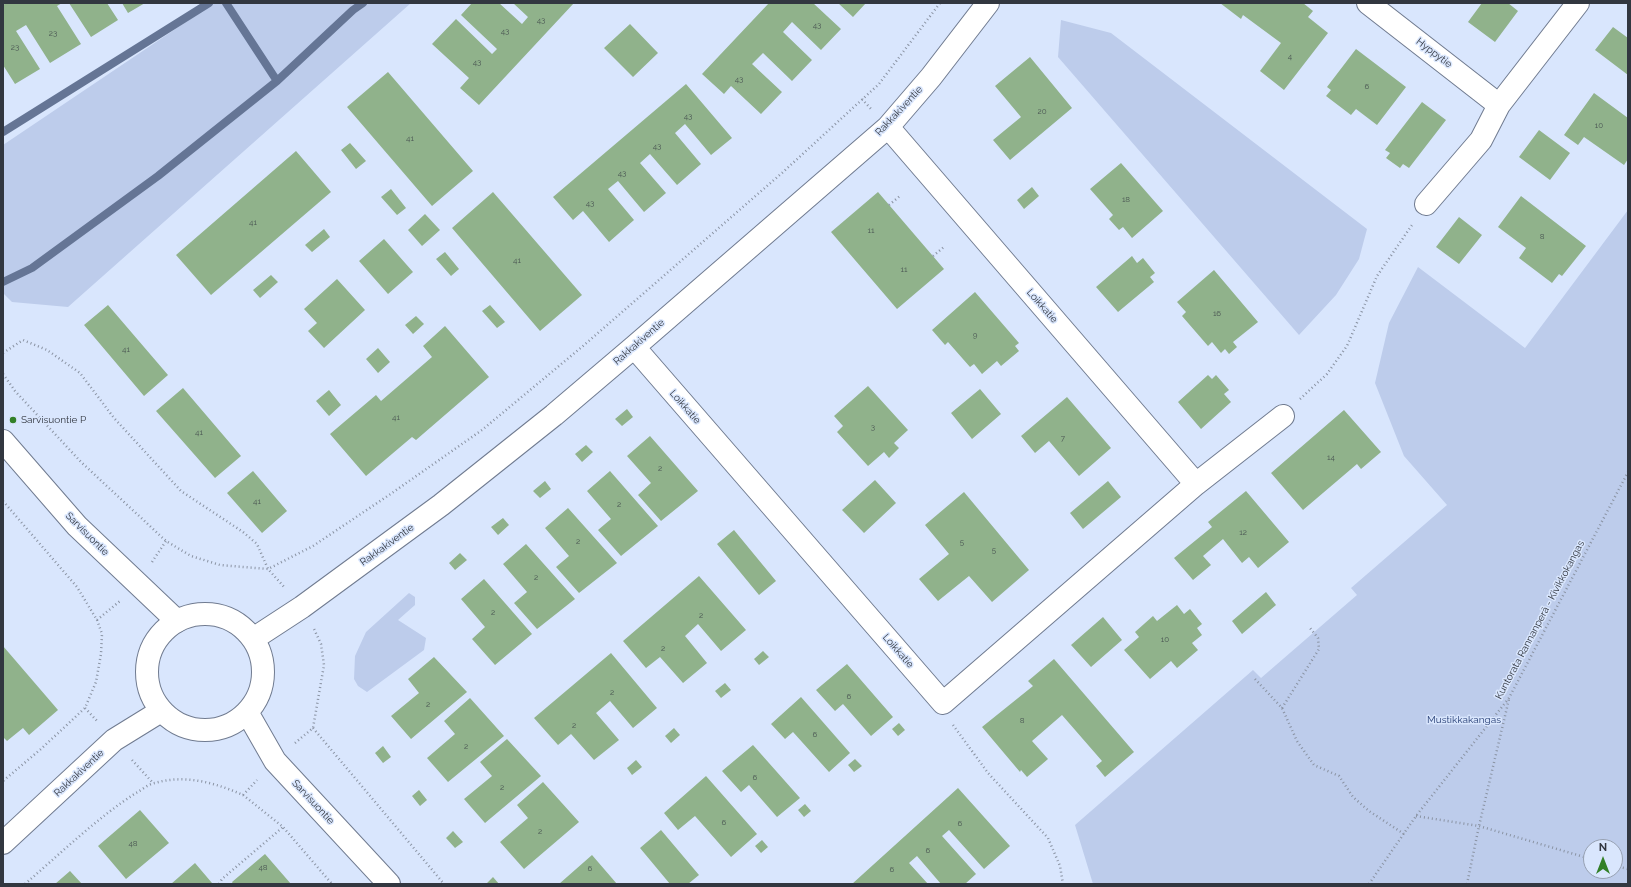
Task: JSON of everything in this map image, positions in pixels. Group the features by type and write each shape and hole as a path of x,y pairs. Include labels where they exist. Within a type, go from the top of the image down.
{"street":[{"name":"Rakkakiventie","path":"253,639 302,606 441,505 554,415 634,347 888,127 931,76 988,3"},
{"name":"Hyppytie","path":"1368,3 1499,105"},
{"path":"1426,204 1481,140 1499,105 1578,3"},
{"name":"Loikkatie","path":"888,127 1196,484"},
{"name":"Loikkatie","path":"634,347 943,703"},
{"path":"943,703 1196,484 1283,416"},
{"name":"Sarvisuontie","path":"3,441 77,526 177,620"},
{"path":"210,614 227,618 242,627 253,639 261,658 263,677 258,696 247,712 231,724 213,730 194,729 176,723 161,711 152,696 148,685 147,662 153,645 163,631 177,620 193,615 210,614"},
{"name":"Rakkakiventie","path":"3,843 114,740 161,711"},
{"name":"Sarvisuontie","path":"247,712 274,761 389,884"}],"path":[{"path":"3,374 15,391 81,462 166,541 191,556 220,565 268,569 313,546 399,489 482,430 583,346 782,173 879,84 940,3"},
{"path":"889,205 900,196"},
{"path":"1283,416 1327,374 1348,346 1377,276 1426,204"},
{"path":"933,256 944,247"},
{"path":"3,353 23,340 46,350 80,373 114,418 180,491 243,532 256,544 268,569"},
{"name":"Kuntorata Rannanperä - Kivikkokangas","path":"1369,884 1416,816 1509,698 1628,472"},
{"path":"3,501 77,587 97,620 102,641 96,682 84,708 41,749 3,781"},
{"path":"1282,708 1319,649 1318,638 1310,628"},
{"path":"1255,678 1282,708 1297,741 1314,765 1339,776 1353,797 1370,811 1404,834"},
{"path":"1467,884 1509,698"},
{"path":"943,703 953,725 988,773 1048,838 1060,866 1062,884"},
{"path":"312,728 444,884"},
{"path":"25,884 122,802 153,783"},
{"path":"244,796 283,827 332,884"},
{"path":"1416,816 1479,826 1583,857"},
{"path":"220,884 222,879 283,827"}],"green space":[{"path":"214,3 411,3 68,307 12,302 3,293 3,145"},
{"path":"1061,20 1111,33 1367,229 1359,259 1336,295 1299,335 1058,57"},
{"name":"Mustikkakangas","path":"1628,210 1628,884 1093,884 1075,825 1253,670 1261,678 1357,595 1351,588 1447,505 1404,456 1375,383 1389,323 1418,267 1525,348"},
{"path":"409,593 415,597 415,605 398,620 426,638 424,650 367,692 358,686 354,679 355,656 366,632"}],"building":[{"path":"6,3 62,3 57,6 81,44 50,63 26,25 16,31 40,69 15,84 3,65 3,5"},
{"path":"69,3 107,3 118,20 91,37"},
{"path":"122,3 145,3 128,13"},
{"path":"472,3 499,3 522,24 528,17 513,3 574,3 479,105 460,88 469,78 432,44 456,19 492,54 497,49 461,15"},
{"path":"769,3 813,3 841,29 821,50 792,22 783,32 812,60 792,81 763,53 752,64 782,92 761,114 731,86 724,94 702,74"},
{"path":"838,3 866,3 853,17"},
{"path":"1220,3 1303,3 1313,11 1308,17 1328,33 1284,90 1260,71 1281,43 1243,15 1241,19"},
{"path":"1482,3 1508,3 1518,11 1495,42 1468,22"},
{"path":"630,24 658,53 633,77 604,48"},
{"path":"1613,27 1628,38 1628,75 1595,50"},
{"path":"1356,49 1406,87 1377,125 1356,109 1351,115 1326,96 1331,90 1327,87"},
{"path":"1030,57 1072,108 1010,160 993,140 1021,117 995,86"},
{"path":"388,72 473,171 432,206 347,107"},
{"path":"686,84 732,138 711,155 685,124 675,133 701,164 677,185 650,154 640,163 666,193 644,212 618,181 608,189 634,220 609,242 583,211 573,220 553,197"},
{"path":"1594,93 1628,118 1628,159 1624,165 1584,137 1578,145 1564,135"},
{"path":"1422,102 1446,120 1409,168 1403,164 1400,168 1386,158 1390,153 1385,150"},
{"path":"1539,130 1570,153 1550,180 1519,157"},
{"path":"350,143 366,161 356,169 341,150"},
{"path":"296,151 331,192 211,295 176,255"},
{"path":"1121,163 1163,211 1132,238 1123,227 1119,230 1109,219 1113,215 1090,189"},
{"path":"1032,187 1039,196 1024,209 1017,200"},
{"path":"391,189 406,208 397,215 381,197"},
{"path":"493,192 582,295 540,331 452,228"},
{"path":"878,192 944,269 897,309 831,232"},
{"path":"1521,196 1586,246 1562,276 1559,274 1552,283 1519,258 1526,248 1498,227"},
{"path":"425,214 440,230 422,246 408,230"},
{"path":"1459,217 1482,235 1459,264 1436,247"},
{"path":"324,229 330,237 312,252 305,245"},
{"path":"384,239 413,272 388,294 359,261"},
{"path":"445,252 459,269 451,276 436,259"},
{"path":"1132,256 1137,263 1143,258 1155,273 1150,277 1154,282 1118,312 1096,287"},
{"path":"1214,270 1258,322 1233,342 1237,347 1229,354 1225,349 1221,353 1212,342 1208,346 1182,316 1186,312 1177,302"},
{"path":"271,275 278,282 260,298 253,290"},
{"path":"337,279 365,310 324,348 308,331 317,323 304,309"},
{"path":"975,292 1019,343 1015,346 1019,351 1001,366 997,361 982,374 974,364 970,367 948,342 945,345 932,330"},
{"path":"108,305 168,375 144,396 84,325"},
{"path":"490,305 505,322 497,328 482,311"},
{"path":"416,316 424,324 413,334 405,325"},
{"path":"445,326 489,377 416,440 412,437 366,476 330,434 376,395 381,401 432,357 423,346"},
{"path":"378,348 390,362 378,373 366,359"},
{"path":"1208,375 1212,379 1216,375 1229,390 1224,394 1231,402 1201,429 1178,402"},
{"path":"868,386 908,430 894,443 899,448 889,458 884,452 868,466 837,432 843,426 834,416"},
{"path":"183,388 241,456 215,478 156,411"},
{"path":"980,389 1001,414 972,439 951,413"},
{"path":"329,390 341,405 329,416 316,401"},
{"path":"1067,397 1111,448 1079,476 1049,441 1035,453 1021,436"},
{"path":"627,409 633,417 622,426 615,419"},
{"path":"1344,410 1381,452 1361,469 1357,464 1303,510 1271,473"},
{"path":"650,436 698,491 661,521 638,495 651,483 627,456"},
{"path":"586,445 593,452 582,462 575,454"},
{"path":"253,471 287,511 262,533 227,493"},
{"path":"610,471 658,526 621,556 598,530 611,519 587,491"},
{"path":"875,480 896,503 864,533 842,510"},
{"path":"545,481 551,489 540,498 533,491"},
{"path":"1108,481 1121,497 1083,529 1070,513"},
{"path":"1246,491 1289,542 1258,568 1249,557 1242,563 1223,539 1203,556 1211,565 1193,580 1174,558 1212,527 1208,522"},
{"path":"964,492 1029,570 992,602 969,576 938,601 919,579 949,554 925,525"},
{"path":"568,508 617,563 579,593 556,567 569,556 545,528"},
{"path":"503,518 509,525 498,535 491,527"},
{"path":"734,530 776,581 759,595 717,544"},
{"path":"526,544 575,599 537,629 514,603 527,592 503,564"},
{"path":"460,553 467,560 455,570 449,563"},
{"path":"699,576 746,630 721,651 698,624 685,636 707,663 683,683 660,657 646,668 623,641"},
{"path":"484,579 532,634 495,665 472,639 485,627 461,599"},
{"path":"1266,592 1276,605 1242,634 1232,621"},
{"path":"1177,605 1184,614 1190,609 1202,624 1197,628 1202,635 1192,643 1198,650 1177,668 1171,661 1150,679 1124,650 1139,637 1135,632 1153,616 1157,621"},
{"path":"1103,617 1122,640 1091,667 1071,645"},
{"path":"3,646 58,710 29,735 23,728 7,741 3,737"},
{"path":"763,651 769,657 759,665 754,659"},
{"path":"611,653 657,708 633,728 610,701 596,713 619,740 594,760 571,734 558,745 534,718"},
{"path":"434,657 467,692 411,739 391,716 419,693 408,679"},
{"path":"1054,659 1134,752 1105,777 1096,766 1102,761 1062,715 1032,741 1048,759 1027,777 1021,770 1020,772 982,727 1033,686 1028,681"},
{"path":"847,664 893,717 871,736 843,704 835,711 816,690"},
{"path":"725,683 731,690 721,698 715,691"},
{"path":"801,697 850,753 829,772 793,732 785,739 771,724"},
{"path":"470,698 504,736 448,782 427,758 455,734 444,721"},
{"path":"899,723 905,730 898,736 892,729"},
{"path":"674,728 680,735 671,743 665,736"},
{"path":"507,739 541,776 485,823 464,799 492,776 480,762"},
{"path":"753,745 800,798 777,817 749,785 741,792 722,771"},
{"path":"383,746 391,757 383,763 375,753"},
{"path":"855,759 862,766 854,772 848,765"},
{"path":"636,760 642,767 632,775 627,768"},
{"path":"706,776 757,834 731,857 695,816 678,830 664,813"},
{"path":"543,782 579,822 524,869 500,842 528,818 517,805"},
{"path":"958,788 1010,846 984,869 949,830 942,836 976,874 965,884 941,884 917,856 909,863 928,884 852,884"},
{"path":"419,790 427,800 420,806 412,796"},
{"path":"805,804 811,811 804,817 798,810"},
{"path":"140,810 169,843 126,879 98,846"},
{"path":"661,830 699,875 688,884 670,884 640,848"},
{"path":"453,831 463,842 455,848 446,838"},
{"path":"762,840 768,847 761,853 755,846"},
{"path":"265,854 291,884 233,884 232,882"},
{"path":"592,855 617,884 559,884"},
{"path":"195,863 212,883 171,884"},
{"path":"70,871 82,884 55,884"},
{"path":"493,877 499,884 487,883"}],"waterway":[{"path":"3,132 209,3"},
{"path":"226,3 277,81"},
{"path":"3,282 32,268 158,176 277,81 353,10 363,3"}],"place":[{"name":"Sarvisuontie P","path":"13,420"}]}
